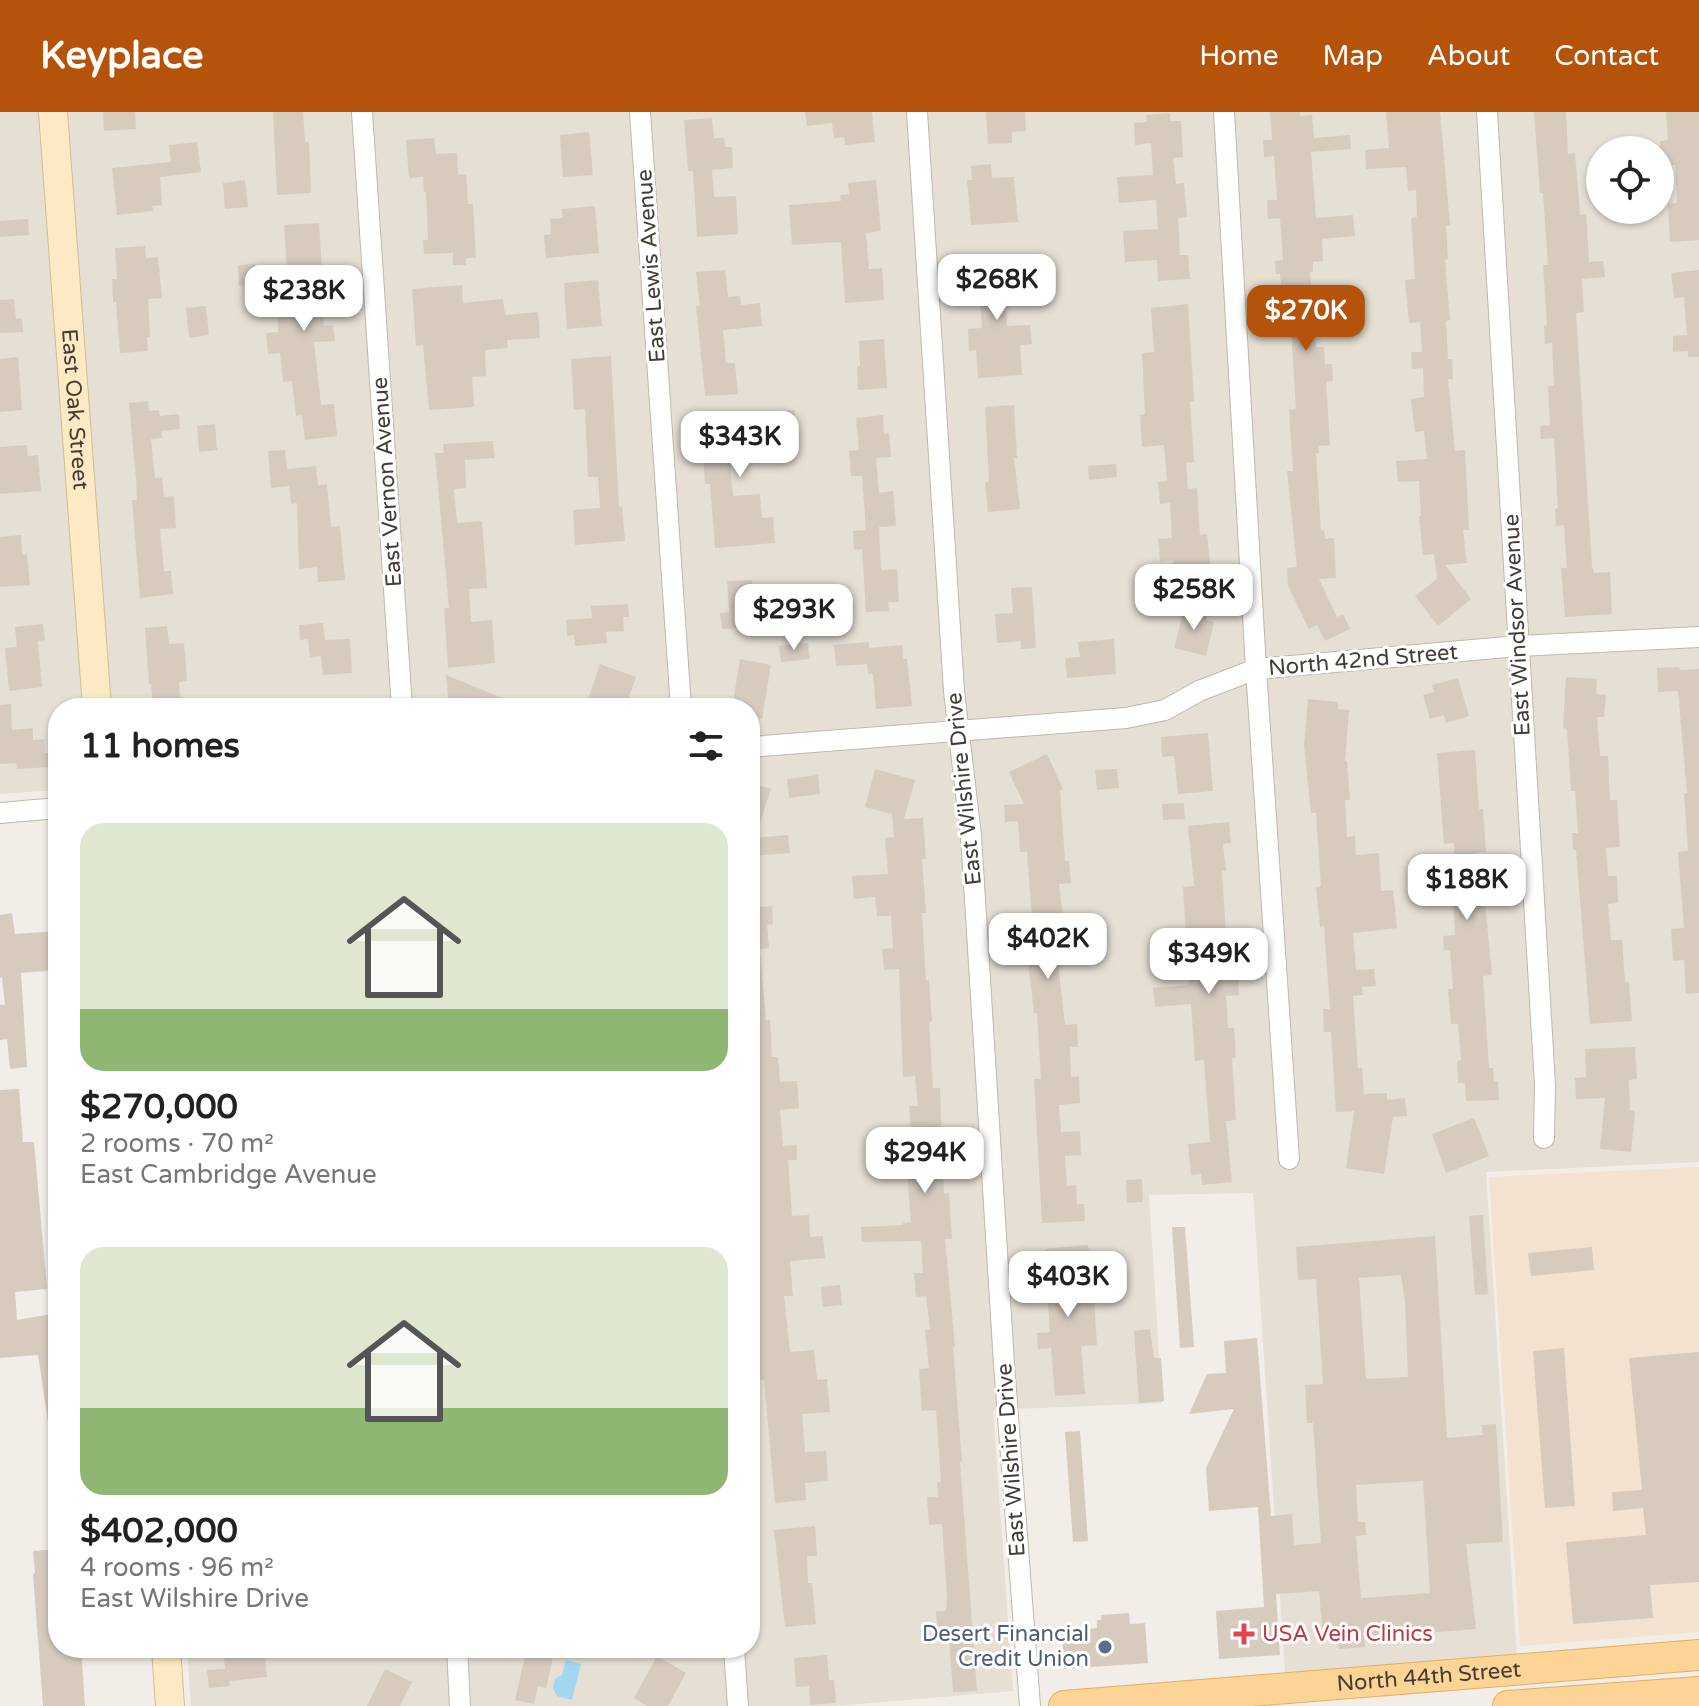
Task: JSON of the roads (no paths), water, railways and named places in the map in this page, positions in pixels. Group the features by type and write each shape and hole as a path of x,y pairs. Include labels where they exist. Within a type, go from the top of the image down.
{"main road":[{"name":"North 44th Street","path":"1064,1706 1200,1700 1699,1655"},
{"name":"North 44th Street","path":"1508,1706 1699,1692"}],"street":[{"name":"East Oak Street","path":"53,112 96,698"},
{"name":"East Vernon Avenue","path":"362,112 401,698"},
{"name":"East Lewis Avenue","path":"640,112 680,698"},
{"name":"East Wilshire Drive","path":"917,112 954,691 971,836 1004,1364 1030,1706"},
{"path":"1224,112 1256,669 1289,1159"},
{"name":"East Windsor Avenue","path":"1487,112 1545,1085 1544,1138"},
{"name":"North 42nd Street","path":"760,746 1126,718 1165,710 1199,691 1256,669 1518,646 1699,637"},
{"path":"0,813 48,809"},
{"path":"167,1658 170,1706"},
{"path":"458,1658 460,1706"},
{"path":"735,1658 738,1706"}],"water":[{"path":"566,1660 581,1664 572,1700 557,1696 553,1688 555,1679 562,1675"}],"place":[{"name":"USA Vein Clinics","path":"1244,1634"},
{"name":"Desert Financial Credit Union","path":"1105,1647"}]}
